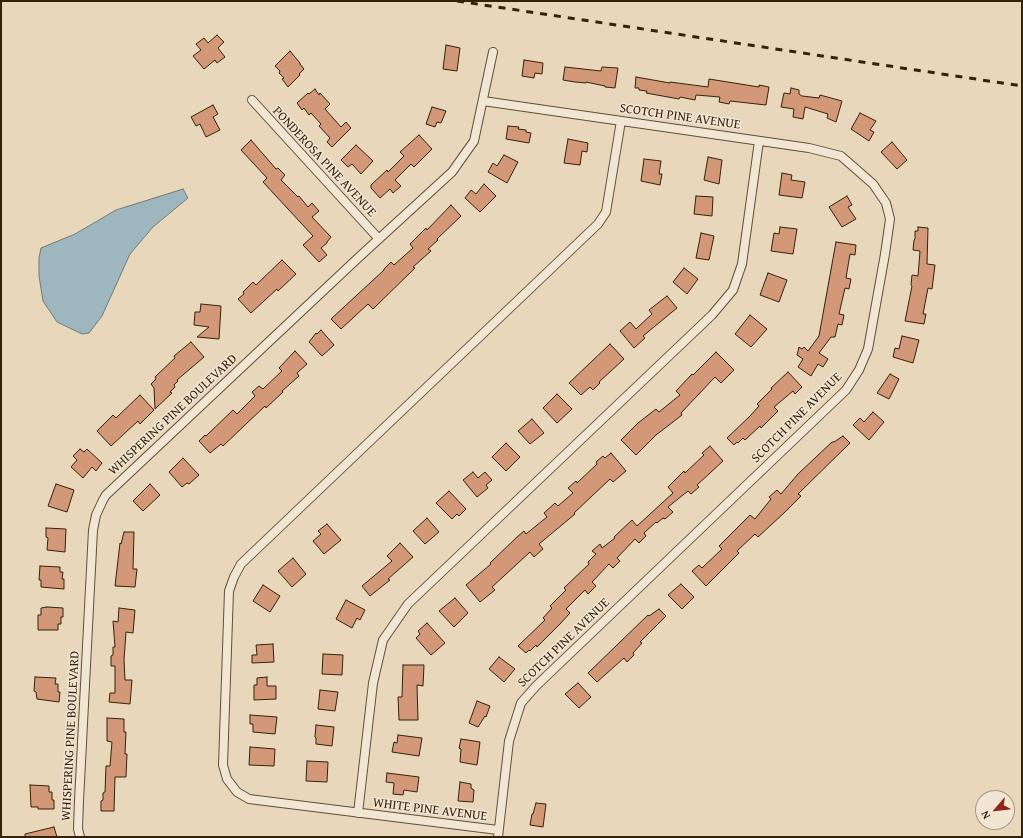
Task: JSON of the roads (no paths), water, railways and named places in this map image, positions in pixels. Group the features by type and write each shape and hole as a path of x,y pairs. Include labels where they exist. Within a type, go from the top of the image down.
{"street":[{"name":"WHISPERING PINE BOULEVARD","path":"80,837 78,829 79,801 93,530 96,515 103,500 452,172 462,160 474,141 492,52"},
{"name":"PONDEROSA PINE AVENUE","path":"252,100 379,239"},
{"name":"SCOTCH PINE AVENUE","path":"483,101 809,148 841,156 873,184 886,203 890,219 886,254 868,349 860,370 846,390 547,675 521,703 509,741 498,834"},
{"name":"WHITE PINE AVENUE","path":"498,834 358,813 249,799 237,792 227,779 223,765 230,591 234,577 242,564 598,224 606,212 620,121"},
{"path":"358,813 373,683 383,640 408,604 712,315 733,290 742,264 759,141"}],"water":[{"path":"183,189 188,198 153,227 130,254 102,316 89,333 82,334 57,322 43,301 39,276 39,258 41,248 75,234 116,210"}],"railway":[{"path":"457,1 1022,86"}]}
